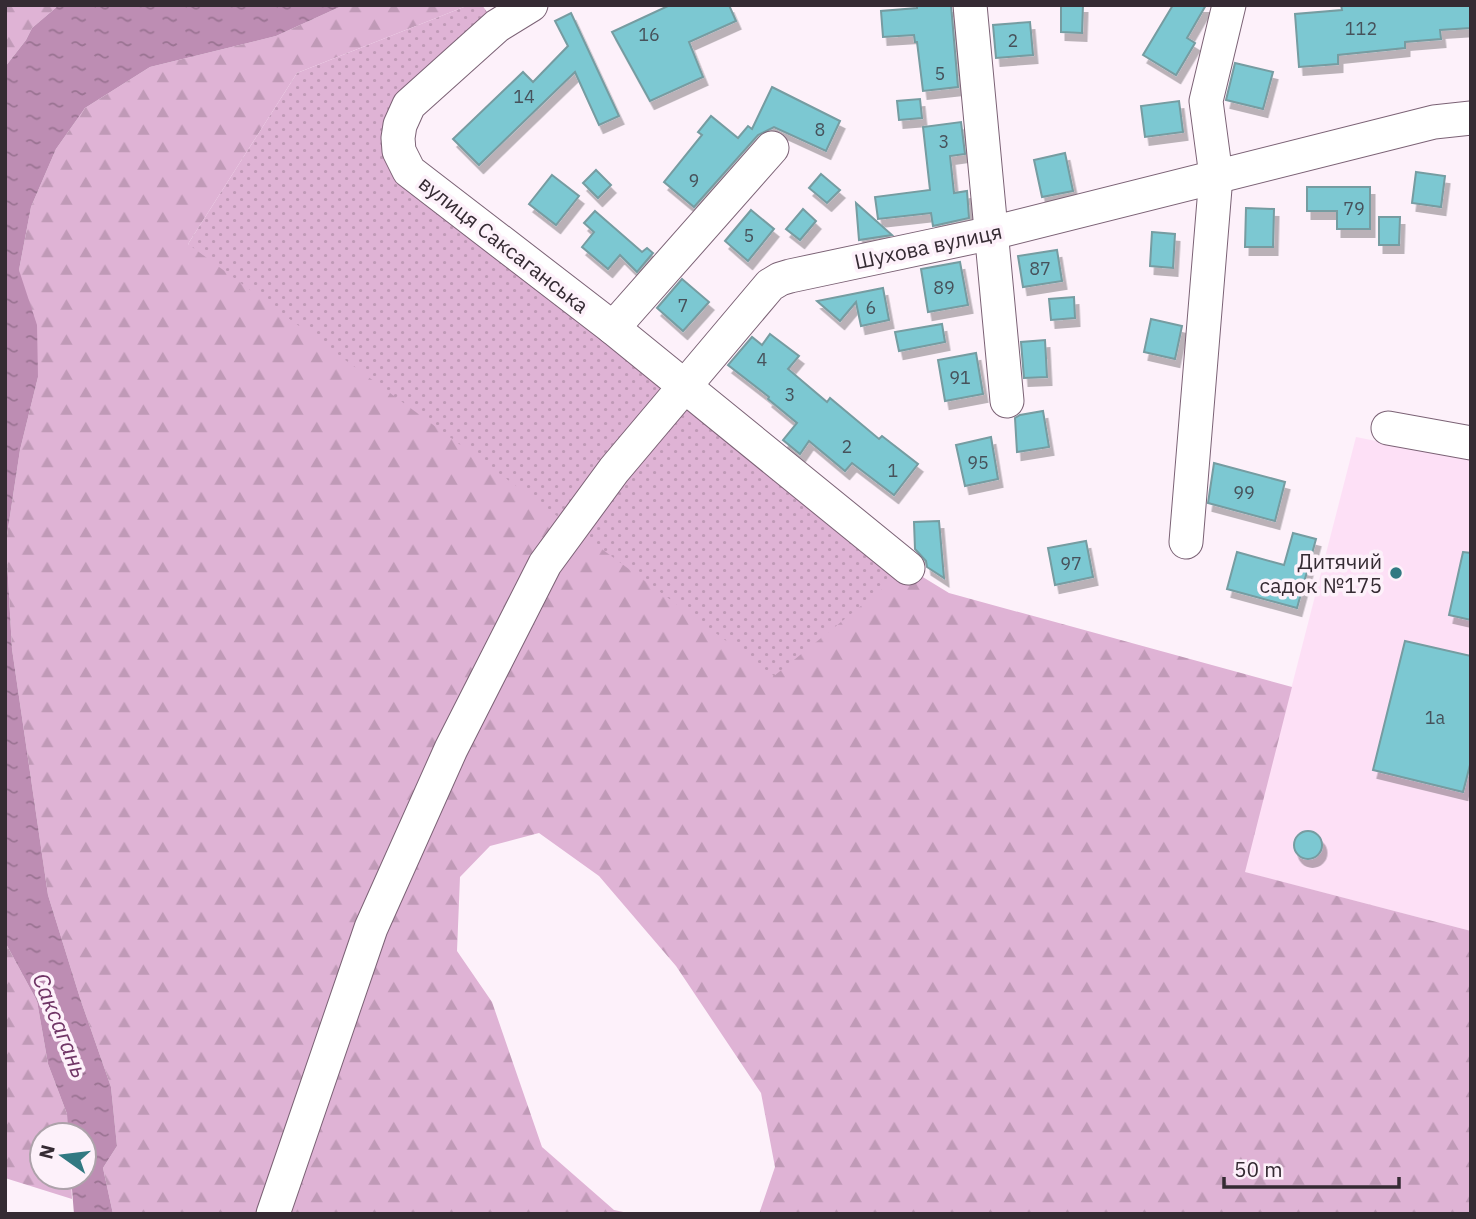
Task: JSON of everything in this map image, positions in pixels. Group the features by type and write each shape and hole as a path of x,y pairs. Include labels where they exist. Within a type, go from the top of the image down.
{"street":[{"name":"вулиця Саксаганська","path":"531,5 497,26 409,105 400,125 398,138 399,151 409,170 613,328 908,568"},
{"path":"970,5 1007,401"},
{"path":"1186,542 1216,176 1206,101 1229,5"},
{"name":"Шухова вулиця","path":"273,1214 371,928 450,749 545,564 614,470 770,285 780,279 992,233 1434,122 1471,118"},
{"path":"613,328 772,148"},
{"path":"1388,428 1471,443"}],"shaded area":[{"name":"Дитячий садок №175","path":"1356,437 1471,460 1471,931 1244,872"}],"green space":[{"path":"5,5 59,5 32,28 5,67"},
{"path":"344,5 469,5 297,73 188,244 908,568 949,593 1292,687 1245,872 1471,931 1471,1214 759,1214 775,1167 761,1093 676,966 599,876 539,833 490,846 460,877 457,951 492,1002 542,1147 614,1210 633,1214 113,1214 103,1168 117,1146 111,1087 48,895 12,649 6,542 20,450 38,377 19,270 31,207 56,149 85,108 150,67 276,36"},
{"path":"469,5 482,5 497,26 409,105 399,151 908,568 774,676 188,244 297,73"},
{"path":"5,942 37,1001 48,1064 67,1121 28,1121 28,1185 5,1178"},
{"path":"46,1191 72,1191 72,1199"}],"water":[{"name":"Саксагань","path":"59,5 344,5 276,36 150,67 85,108 56,149 31,207 19,270 37,325 38,377 20,450 6,542 12,649 48,895 111,1087 117,1146 103,1168 113,1214 74,1214 72,1191 98,1191 98,1121 67,1121 48,1064 37,1001 5,942 5,67 32,28"}],"building":[{"path":"670,5 729,5 736,21 689,42 703,77 650,101 612,32"},
{"path":"917,5 951,5 958,87 923,91 914,35 883,37 881,11 917,8"},
{"path":"1061,5 1083,5 1082,33 1061,32"},
{"path":"1173,5 1206,5 1187,38 1195,43 1176,75 1143,55"},
{"path":"1341,5 1471,5 1471,28 1440,30 1441,39 1405,42 1405,48 1338,55 1338,64 1299,67 1295,14 1342,10"},
{"path":"571,13 619,116 599,125 575,72 479,165 453,139 523,72 533,82 568,46 555,21"},
{"path":"1030,22 1033,55 996,58 993,25"},
{"path":"1235,63 1273,72 1263,109 1226,100"},
{"path":"772,87 840,121 826,151 774,127 758,135 694,207 664,182 702,135 698,132 711,116 738,138 748,126 752,129"},
{"path":"920,99 922,118 899,120 897,101"},
{"path":"1179,101 1183,132 1145,137 1141,106"},
{"path":"961,122 965,154 950,156 954,193 967,191 969,218 933,226 931,213 878,219 875,197 930,190 923,127"},
{"path":"1065,153 1073,191 1042,197 1034,160"},
{"path":"596,170 611,185 598,198 583,183"},
{"path":"1416,172 1445,176 1441,207 1412,203"},
{"path":"821,174 840,190 827,203 809,188"},
{"path":"552,175 579,196 556,225 529,204"},
{"path":"1307,187 1370,187 1370,229 1337,229 1337,211 1307,211"},
{"path":"856,203 892,235 859,240"},
{"path":"1246,208 1274,209 1273,247 1245,247"},
{"path":"803,209 816,221 800,240 786,229"},
{"path":"751,210 774,229 748,261 725,241"},
{"path":"595,211 642,252 647,248 653,253 637,272 620,255 608,269 582,247 594,232 584,223"},
{"path":"1379,217 1400,217 1399,245 1379,245"},
{"path":"1152,232 1175,234 1173,268 1150,266"},
{"path":"1057,250 1062,281 1023,287 1018,256"},
{"path":"960,262 968,305 928,312 921,269"},
{"path":"682,279 709,302 683,331 657,308"},
{"path":"883,288 889,320 861,326 856,302 840,321 817,301"},
{"path":"1074,297 1075,318 1051,320 1049,299"},
{"path":"1151,319 1182,326 1175,359 1144,352"},
{"path":"942,324 945,342 899,351 895,332"},
{"path":"770,334 799,356 788,369 827,402 830,398 879,439 882,436 918,464 894,495 852,463 845,471 809,441 800,454 783,440 797,423 728,365 752,337 762,345"},
{"path":"1045,340 1047,377 1024,378 1021,342"},
{"path":"976,353 983,394 945,401 938,360"},
{"path":"1043,411 1049,447 1017,452 1015,418"},
{"path":"991,437 998,479 965,486 956,445"},
{"path":"1214,463 1285,482 1275,521 1208,503"},
{"path":"939,521 944,578 927,567 926,561 915,549 914,522"},
{"path":"1293,533 1316,539 1297,608 1227,589 1237,552 1284,565"},
{"path":"1086,541 1093,577 1055,585 1048,548"},
{"path":"1463,552 1471,553 1471,620 1449,615"},
{"path":"1405,641 1471,656 1471,761 1463,792 1373,770"},
{"path":"1308,831 1318,835 1322,845 1318,855 1308,859 1298,855 1294,845 1298,835"}],"place":[{"name":"Дитячий садок №175","path":"1396,573"}]}
